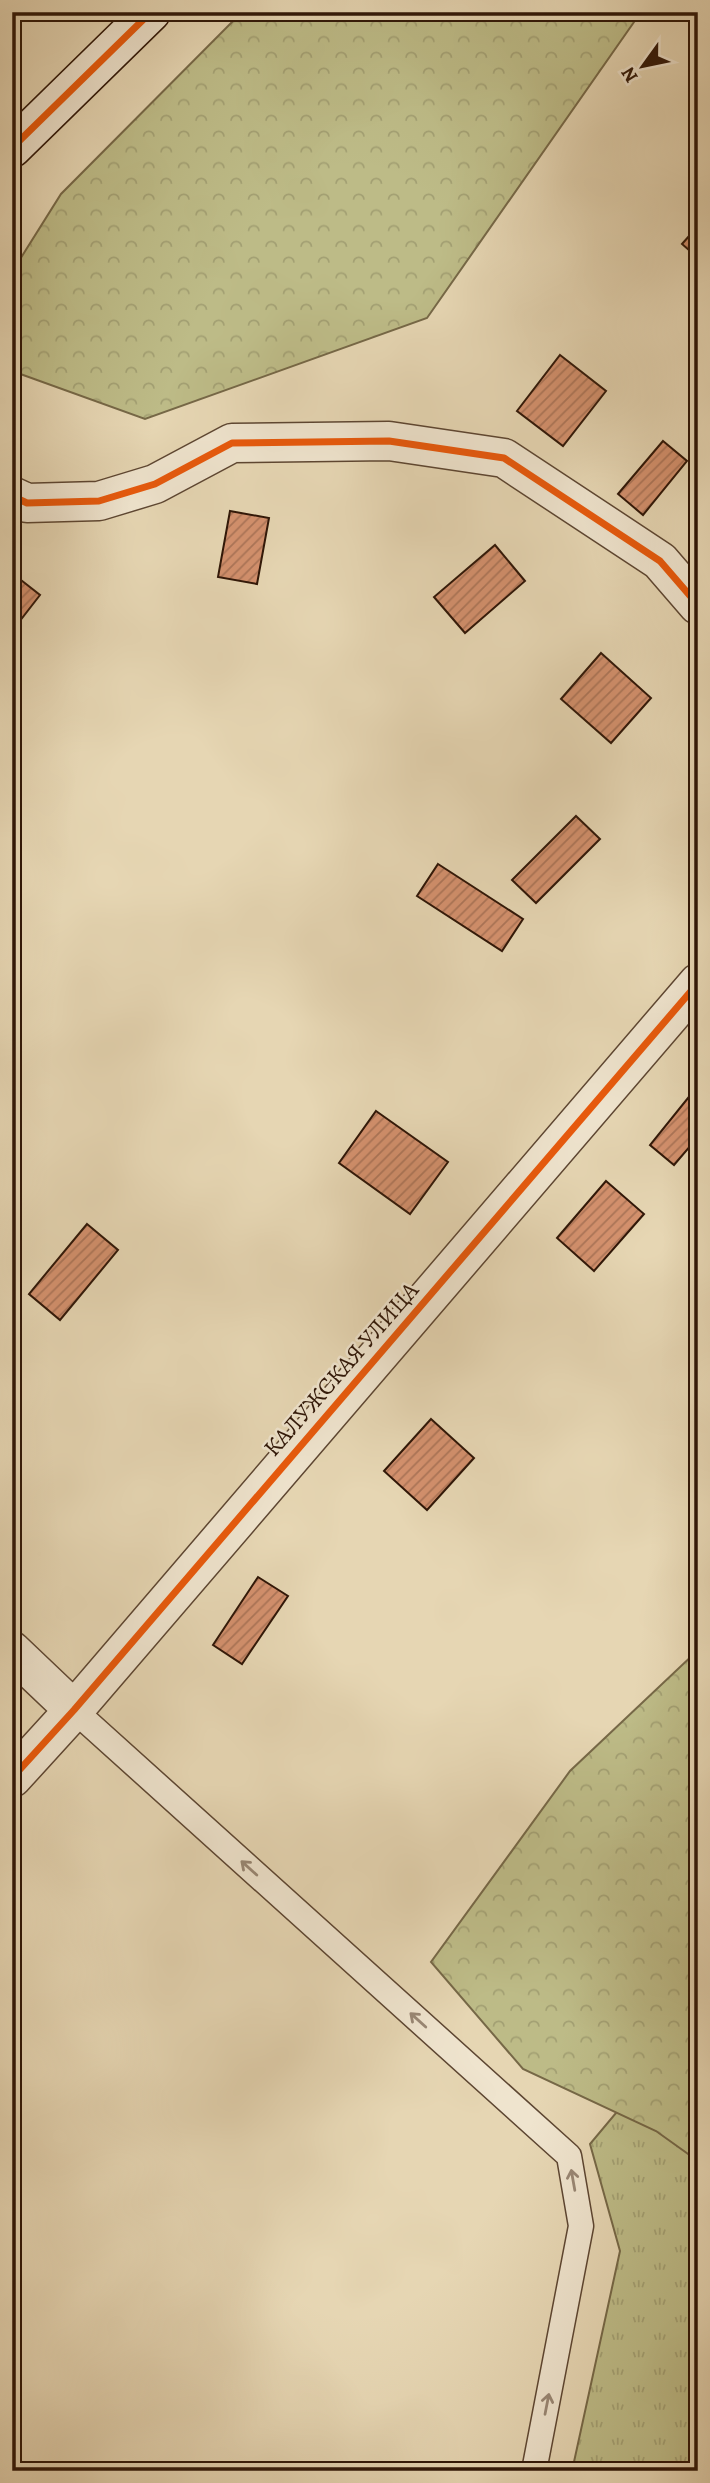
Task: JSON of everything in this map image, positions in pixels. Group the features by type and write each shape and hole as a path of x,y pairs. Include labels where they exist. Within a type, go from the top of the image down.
{"street":[{"path":"12,148 150,12"},
{"path":"12,496 27,503 99,501 155,484 232,443 388,441 504,458 660,561 698,605"},
{"name":"КАЛУЖСКАЯ УЛИЦА","path":"12,1778 74,1710 698,983"},
{"path":"12,1651 74,1710"}],"lane":[{"path":"74,1710 569,2156 581,2226 534,2471"}],"green space":[{"path":"242,12 641,12 427,318 145,419 12,371 12,272 61,194"},
{"path":"698,1650 698,2161 656,2131 523,2069 431,1962 570,1771"},
{"path":"698,2015 698,2471 572,2471 620,2251 590,2144"}],"building":[{"path":"698,226 698,258 682,244"},
{"path":"560,355 606,391 563,446 517,411"},
{"path":"663,441 687,461 643,515 618,494"},
{"path":"230,511 269,518 257,584 218,577"},
{"path":"495,545 525,581 465,633 434,597"},
{"path":"12,573 40,595 12,631"},
{"path":"601,653 651,698 611,743 561,699"},
{"path":"576,816 600,839 536,903 512,880"},
{"path":"438,864 523,919 502,951 417,896"},
{"path":"688,1098 698,1106 698,1137 674,1165 650,1145"},
{"path":"376,1111 448,1162 410,1214 339,1163"},
{"path":"606,1181 644,1214 594,1271 557,1238"},
{"path":"87,1224 118,1250 60,1320 29,1294"},
{"path":"431,1419 474,1458 427,1510 384,1471"},
{"path":"258,1577 288,1596 242,1664 213,1645"}],"cycle path":[{"path":"12,148 151,12"},
{"path":"12,496 27,503 99,501 155,484 232,443 389,441 504,458 660,561 698,605"},
{"path":"12,1778 74,1710 698,983"}]}
